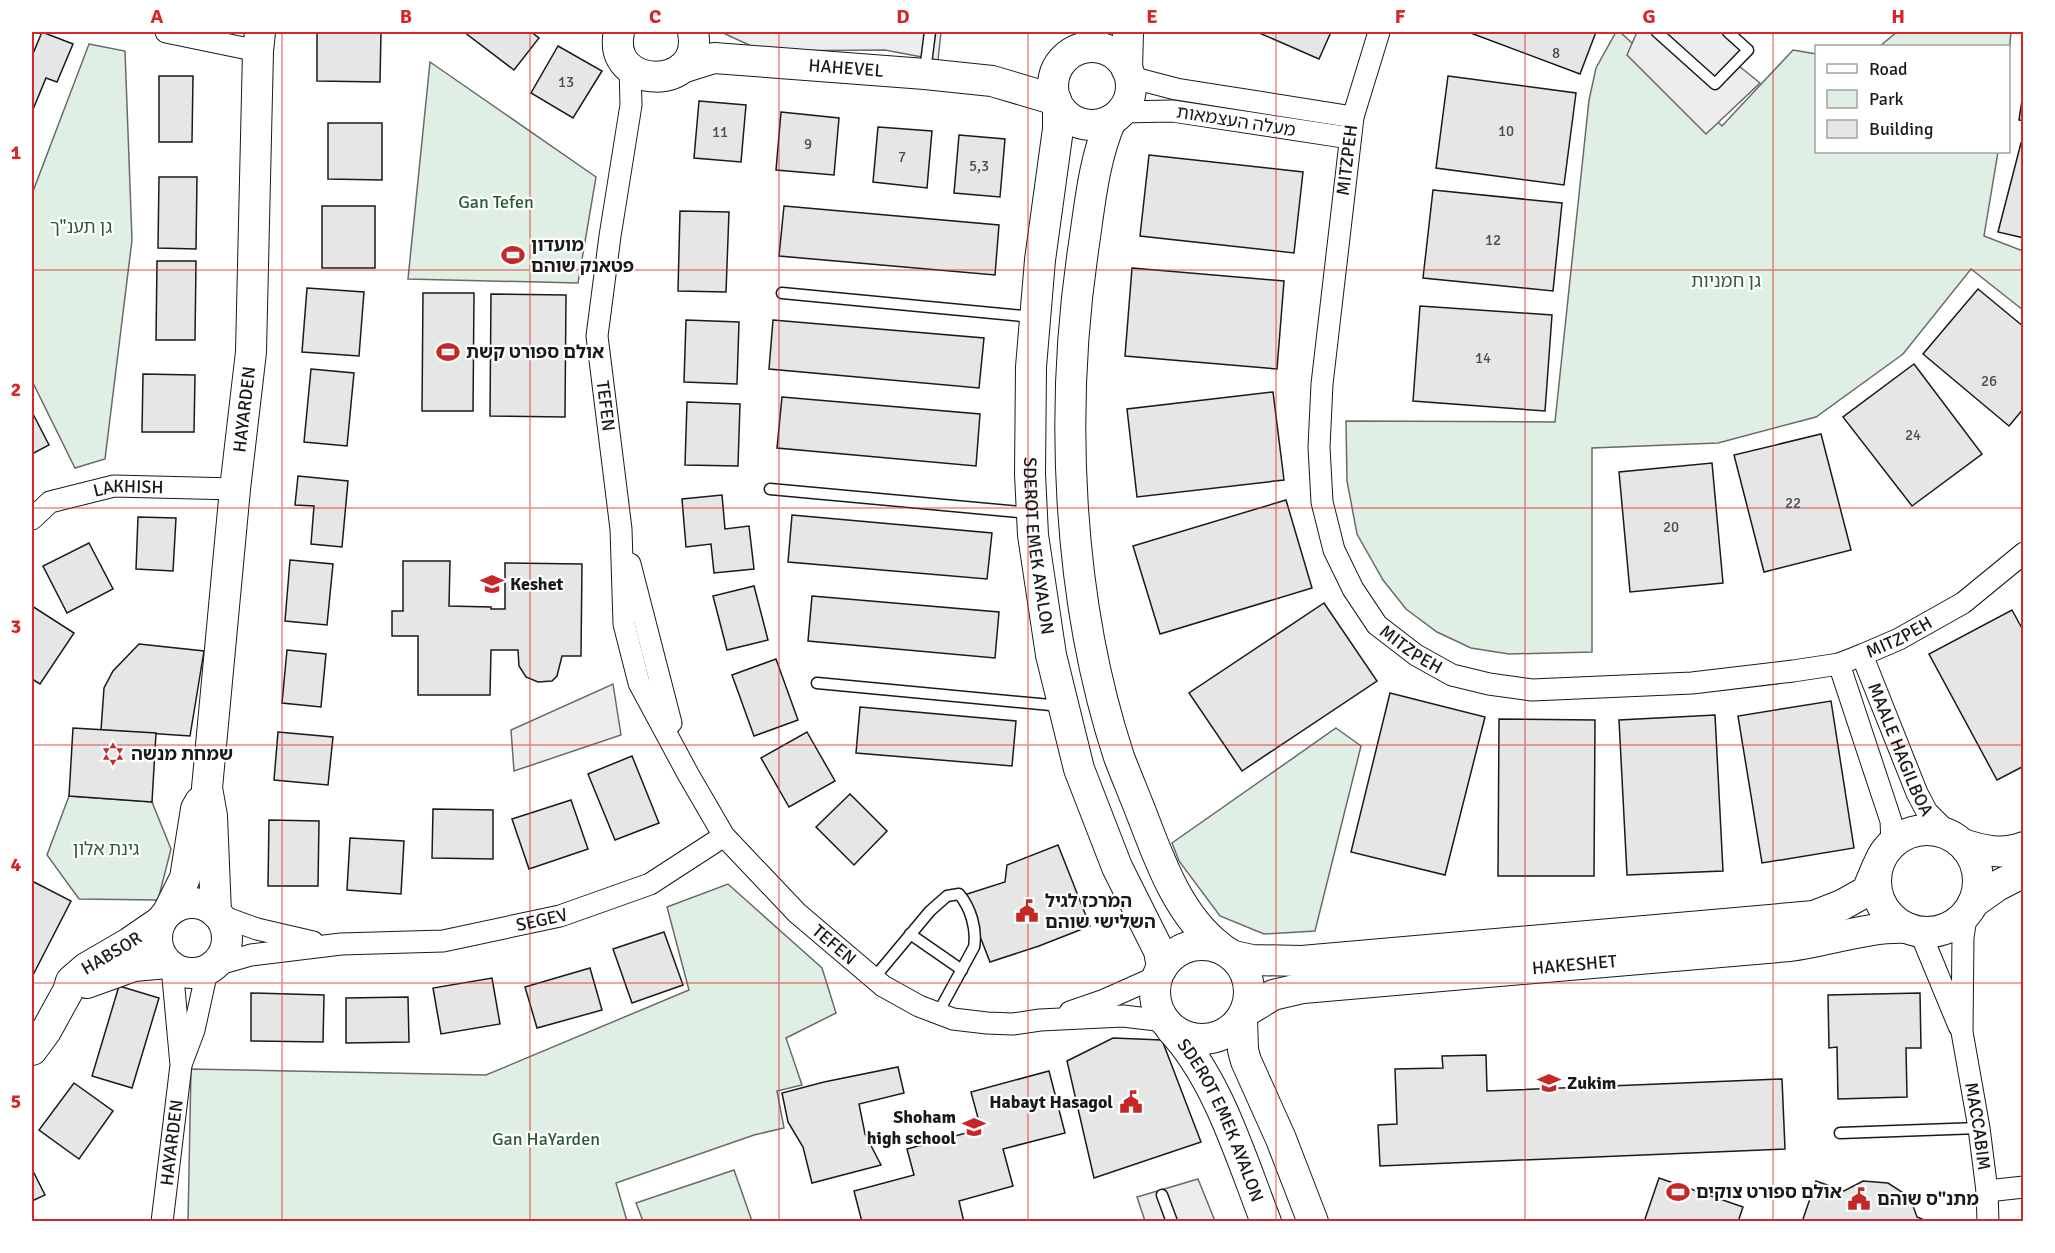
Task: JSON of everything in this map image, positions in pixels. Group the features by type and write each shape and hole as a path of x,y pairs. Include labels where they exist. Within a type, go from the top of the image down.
{"street":[{"path":"166,32 259,41"},
{"path":"1128,32 1131,91 1127,104 1116,116 1098,125 1084,124 1067,117 1053,93 1053,80 1071,48 1098,47 1116,54 1129,74"},
{"name":"MITZPEH","path":"1379,32 1353,117 1350,138 1322,384 1320,447 1322,502 1334,550 1353,589 1377,625 1416,655 1452,675 1489,684 1532,690 1692,683 1839,664 1862,655 1899,639 1962,603 2024,553"},
{"path":"694,33 714,58"},
{"path":"631,105 690,58 694,47 694,33"},
{"name":"HAYARDEN","path":"219,914 212,816 207,788 235,489 251,352 259,41"},
{"path":"619,43 634,71 647,76 671,73"},
{"name":"TEFEN","path":"619,43 631,105 597,336 621,529 624,624 639,683 688,774 724,836 797,913 883,986 910,1001 953,1019 987,1023 1013,1024 1040,1020 1123,1016 1166,1022"},
{"name":"HAHEVEL","path":"979,80 1021,76 1039,71 1071,48"},
{"name":"HAHEVEL","path":"671,73 714,58 925,74 979,80 1021,89 1057,103"},
{"name":"מעלה העצמאות","path":"1129,74 1176,89 1353,117"},
{"name":"SDEROT EMEK AYALON","path":"1057,103 1058,129 1034,317 1029,418 1033,535 1062,706 1080,769 1117,867 1159,951 1159,973"},
{"name":"מעלה העצמאות","path":"1116,116 1172,111 1350,138"},
{"name":"SDEROT EMEK AYALON","path":"1116,116 1099,155 1090,202 1076,316 1071,472 1076,541 1092,648 1119,756 1155,850 1185,909 1205,936 1227,952"},
{"name":"LAKHISH","path":"32,519 50,502 114,486 235,489"},
{"name":"MAALE HAGILBOA","path":"1862,655 1917,793 1927,812 1957,840"},
{"name":"MAALE HAGILBOA","path":"1839,664 1891,821 1885,855"},
{"name":"HAYARDEN","path":"165,917 185,878 196,809 207,788"},
{"path":"2024,847 2014,851 1982,851 1938,831 1905,834 1885,855 1875,880 1879,901 1889,916 1912,930 1943,930 1962,919 1970,908 1997,886 2024,872"},
{"name":"SEGEV","path":"211,968 251,954 341,944 443,941 560,916 650,884 724,836"},
{"path":"1957,840 1971,855 1977,870 1978,886 1970,908"},
{"name":"HAKESHET","path":"1227,952 1252,960 1302,961 1814,916 1842,905 1867,891 1885,855"},
{"path":"189,903 201,904 219,914 228,936 223,957 211,968 196,974 185,973 170,965 161,954 157,944 157,932 165,917 178,906 189,903"},
{"name":"MACCABIM","path":"1970,908 1962,937 1962,1032 1979,1128 1987,1191 1988,1221"},
{"name":"SEGEV","path":"219,914 257,929 314,942 341,944"},
{"name":"HABSOR","path":"32,1050 68,991 70,981 86,968 129,943 165,917"},
{"name":"HAKESHET","path":"1244,1015 1273,994 1303,988 1790,946 1891,927 1912,930"},
{"name":"MACCABIM","path":"1912,930 1923,939 1962,1032"},
{"path":"1196,944 1227,952 1245,969 1250,987 1249,1004 1244,1015 1231,1030 1216,1037 1200,1040 1184,1036 1166,1022 1158,1010 1154,994 1159,973 1167,960 1180,949 1196,944"},
{"name":"HAYARDEN","path":"162,1221 181,1065 170,965"},
{"name":"HABSOR","path":"68,991 134,966 170,965"},
{"name":"HAYARDEN","path":"181,1065 194,1030 211,968"},
{"name":"TEFEN","path":"1040,1020 1102,1001 1159,973"},
{"path":"1244,1015 1243,1050 1246,1061 1281,1139 1313,1221"},
{"name":"SDEROT EMEK AYALON","path":"1166,1022 1185,1044 1202,1073 1240,1155 1266,1221"},
{"path":"1987,1191 2024,1187"}],"lane":[{"path":"925,74 930,32"},
{"path":"1658,32 1715,84 1748,50 1728,32"},
{"path":"782,293 1034,317"},
{"path":"770,489 1032,513"},
{"path":"817,683 1062,706"},
{"path":"874,978 930,910 948,896 959,894 967,903 976,936 974,947 938,1013"},
{"path":"910,934 962,970"},
{"path":"1840,1133 1979,1128"},
{"path":"1162,1195 1172,1221"}],"green space":[{"name":"גן חמניות","path":"1616,32 1620,32 1722,126 1793,50 1815,54 1815,153 1998,153 1984,236 2023,251 2023,310 1971,269 1903,354 1816,417 1718,443 1592,448 1592,652 1509,654 1471,648 1437,632 1406,609 1383,580 1357,534 1347,481 1346,421 1555,422 1589,100 1596,68"},
{"path":"1897,32 2011,32 2010,45 1881,45"},
{"name":"גן תענ\"ך","path":"89,44 125,51 132,240 105,459 75,468 34,385 32,386 32,194"},
{"name":"Gan Tefen","path":"430,62 596,177 578,283 408,279"},
{"path":"1336,728 1361,746 1315,931 1264,934 1220,916 1179,861 1172,843"},
{"name":"גינת אלון","path":"69,796 152,802 171,849 158,900 79,899 47,855"},
{"name":"Gan HaYarden","path":"728,884 822,968 836,1013 786,1038 802,1085 777,1091 784,1128 754,1135 616,1183 627,1221 188,1222 191,1069 486,1075 689,990 667,907"},
{"path":"734,1170 752,1221 643,1221 636,1203"}],"shaded area":[{"path":"721,32 941,32 938,60 885,50 762,51"},
{"path":"1637,32 1727,32 1752,54 1739,66 1760,83 1706,134 1627,55"},
{"path":"613,684 621,735 514,771 511,730"},
{"path":"1198,1179 1215,1221 1145,1221 1137,1197"}],"building":[{"path":"42,32 73,44 57,82 46,78 34,107 32,106 32,56"},
{"path":"317,32 381,32 380,82 317,81"},
{"path":"464,32 531,32 539,38 514,70"},
{"path":"1257,32 1331,32 1319,59"},
{"path":"1468,32 1596,32 1580,74"},
{"path":"558,46 602,71 573,118 531,93"},
{"path":"159,76 193,76 192,142 159,142"},
{"path":"1448,76 1576,93 1564,185 1436,168"},
{"path":"2024,87 2024,121 2019,120"},
{"path":"699,101 746,105 741,162 694,158"},
{"path":"781,112 839,118 834,175 776,170"},
{"path":"328,123 382,123 382,180 328,179"},
{"path":"878,127 932,131 927,188 873,182"},
{"path":"959,135 1005,139 1000,197 954,193"},
{"path":"2021,143 2024,144 2024,238 1998,232"},
{"path":"1149,155 1303,172 1294,253 1140,236"},
{"path":"159,177 197,177 196,249 158,248"},
{"path":"1433,190 1562,203 1553,291 1423,278"},
{"path":"322,206 375,206 375,268 322,268"},
{"path":"784,206 999,225 995,275 779,256"},
{"path":"680,211 729,212 726,292 678,291"},
{"path":"157,261 196,261 195,340 156,340"},
{"path":"1132,268 1284,281 1277,369 1125,356"},
{"path":"307,288 364,292 359,356 302,352"},
{"path":"1978,289 2024,327 2024,408 2009,426 1923,354"},
{"name":"אולם ספורט קשת","path":"423,293 474,293 473,411 422,411"},
{"path":"491,294 566,295 565,417 490,416"},
{"path":"1420,306 1552,315 1545,411 1413,401"},
{"path":"686,320 739,322 737,384 684,382"},
{"path":"773,320 984,338 979,388 769,369"},
{"path":"1914,364 1982,454 1912,506 1843,417"},
{"path":"311,369 354,373 347,446 304,442"},
{"path":"143,374 195,375 194,432 142,432"},
{"path":"1273,392 1284,480 1137,497 1127,409"},
{"path":"782,397 980,414 976,466 777,448"},
{"path":"687,402 740,404 738,466 685,465"},
{"path":"32,412 49,445 32,454"},
{"path":"1821,434 1851,550 1764,572 1734,455"},
{"path":"1712,463 1723,583 1630,592 1619,472"},
{"path":"298,476 348,481 342,547 311,544 314,506 295,505"},
{"path":"722,495 725,529 749,526 754,569 714,573 711,544 686,547 682,499"},
{"path":"1286,500 1312,588 1160,634 1133,546"},
{"path":"792,515 992,533 987,579 788,562"},
{"path":"138,517 176,518 173,571 136,569"},
{"path":"89,543 113,589 67,613 43,566"},
{"path":"290,560 333,564 327,625 285,621"},
{"path":"403,561 450,561 449,606 491,607 491,609 505,609 505,563 582,564 581,656 562,656 557,676 552,681 538,682 526,677 519,666 518,650 491,650 490,695 418,695 418,636 392,636 392,611 403,611"},
{"path":"754,586 768,640 727,650 713,596"},
{"path":"812,596 999,612 995,658 808,641"},
{"path":"1324,603 1377,681 1242,771 1189,693"},
{"path":"32,606 74,633 40,684 32,679"},
{"path":"2012,610 2024,632 2024,766 1997,780 1929,654"},
{"path":"139,644 204,651 190,736 101,730 104,688 113,671"},
{"path":"287,650 326,654 321,707 282,703"},
{"path":"776,659 798,720 754,736 732,675"},
{"path":"1390,693 1485,717 1445,875 1351,852"},
{"path":"1831,701 1854,848 1762,863 1738,716"},
{"path":"860,707 1016,721 1012,766 856,753"},
{"path":"1715,715 1723,871 1627,875 1619,720"},
{"path":"1499,719 1595,720 1594,876 1498,876"},
{"name":"שמחת מנשה","path":"73,728 156,733 152,802 69,796"},
{"path":"278,732 333,737 328,785 274,780"},
{"path":"807,732 835,781 789,807 761,758"},
{"path":"632,756 659,823 615,840 588,774"},
{"path":"850,794 887,831 854,865 816,827"},
{"path":"571,800 588,849 529,869 512,819"},
{"path":"433,809 493,810 493,859 432,858"},
{"path":"269,820 319,821 318,886 268,886"},
{"path":"350,838 404,841 401,894 347,890"},
{"name":"המרכז לגיל השלישי שוהם","path":"1058,845 1090,926 990,962 964,895 1005,882 1007,865"},
{"path":"32,881 71,901 32,977"},
{"path":"664,932 683,985 632,1003 613,949"},
{"path":"590,968 602,1010 537,1028 525,987"},
{"path":"492,978 500,1024 441,1034 433,988"},
{"path":"119,986 159,998 132,1088 92,1076"},
{"path":"251,993 324,995 323,1042 251,1041"},
{"path":"1920,993 1921,1048 1906,1048 1907,1097 1838,1099 1837,1047 1829,1048 1828,995"},
{"path":"408,997 409,1042 346,1043 346,998"},
{"name":"Habayt Hasagol","path":"1113,1038 1162,1040 1201,1142 1094,1178 1067,1061"},
{"path":"1486,1055 1487,1091 1782,1079 1785,1149 1380,1166 1378,1125 1397,1124 1395,1069 1443,1068 1442,1056"},
{"path":"898,1067 904,1093 859,1104 865,1134 881,1165 812,1183 803,1147 788,1122 782,1093"},
{"path":"1049,1071 1065,1133 1003,1149 1013,1186 959,1201 964,1222 862,1222 854,1191 914,1175 907,1149 981,1129 971,1092"},
{"path":"74,1083 113,1111 79,1159 39,1130"},
{"path":"32,1169 45,1195 32,1201"},
{"name":"אולם ספורט צוקים","path":"1659,1178 1743,1207 1738,1222 1644,1222"},
{"name":"מתנ\"ס שוהם","path":"1816,1181 1844,1191 1863,1181 1888,1183 1905,1194 1912,1203 1917,1217 1929,1222 1802,1222"}],"place":[{"name":"מועדון פטאנק שוהם","path":"513,255"},
{"name":"אולם ספורט קשת","path":"448,352"},
{"name":"Keshet","path":"492,584"},
{"name":"שמחת מנשה","path":"113,754"},
{"name":"המרכז לגיל השלישי שוהם","path":"1027,911"},
{"name":"Zukim","path":"1549,1083"},
{"name":"Habayt Hasagol","path":"1131,1102"},
{"name":"Shoham high school","path":"974,1127"},
{"name":"אולם ספורט צוקים","path":"1678,1192"},
{"name":"מתנ\"ס שוהם","path":"1859,1199"}]}
